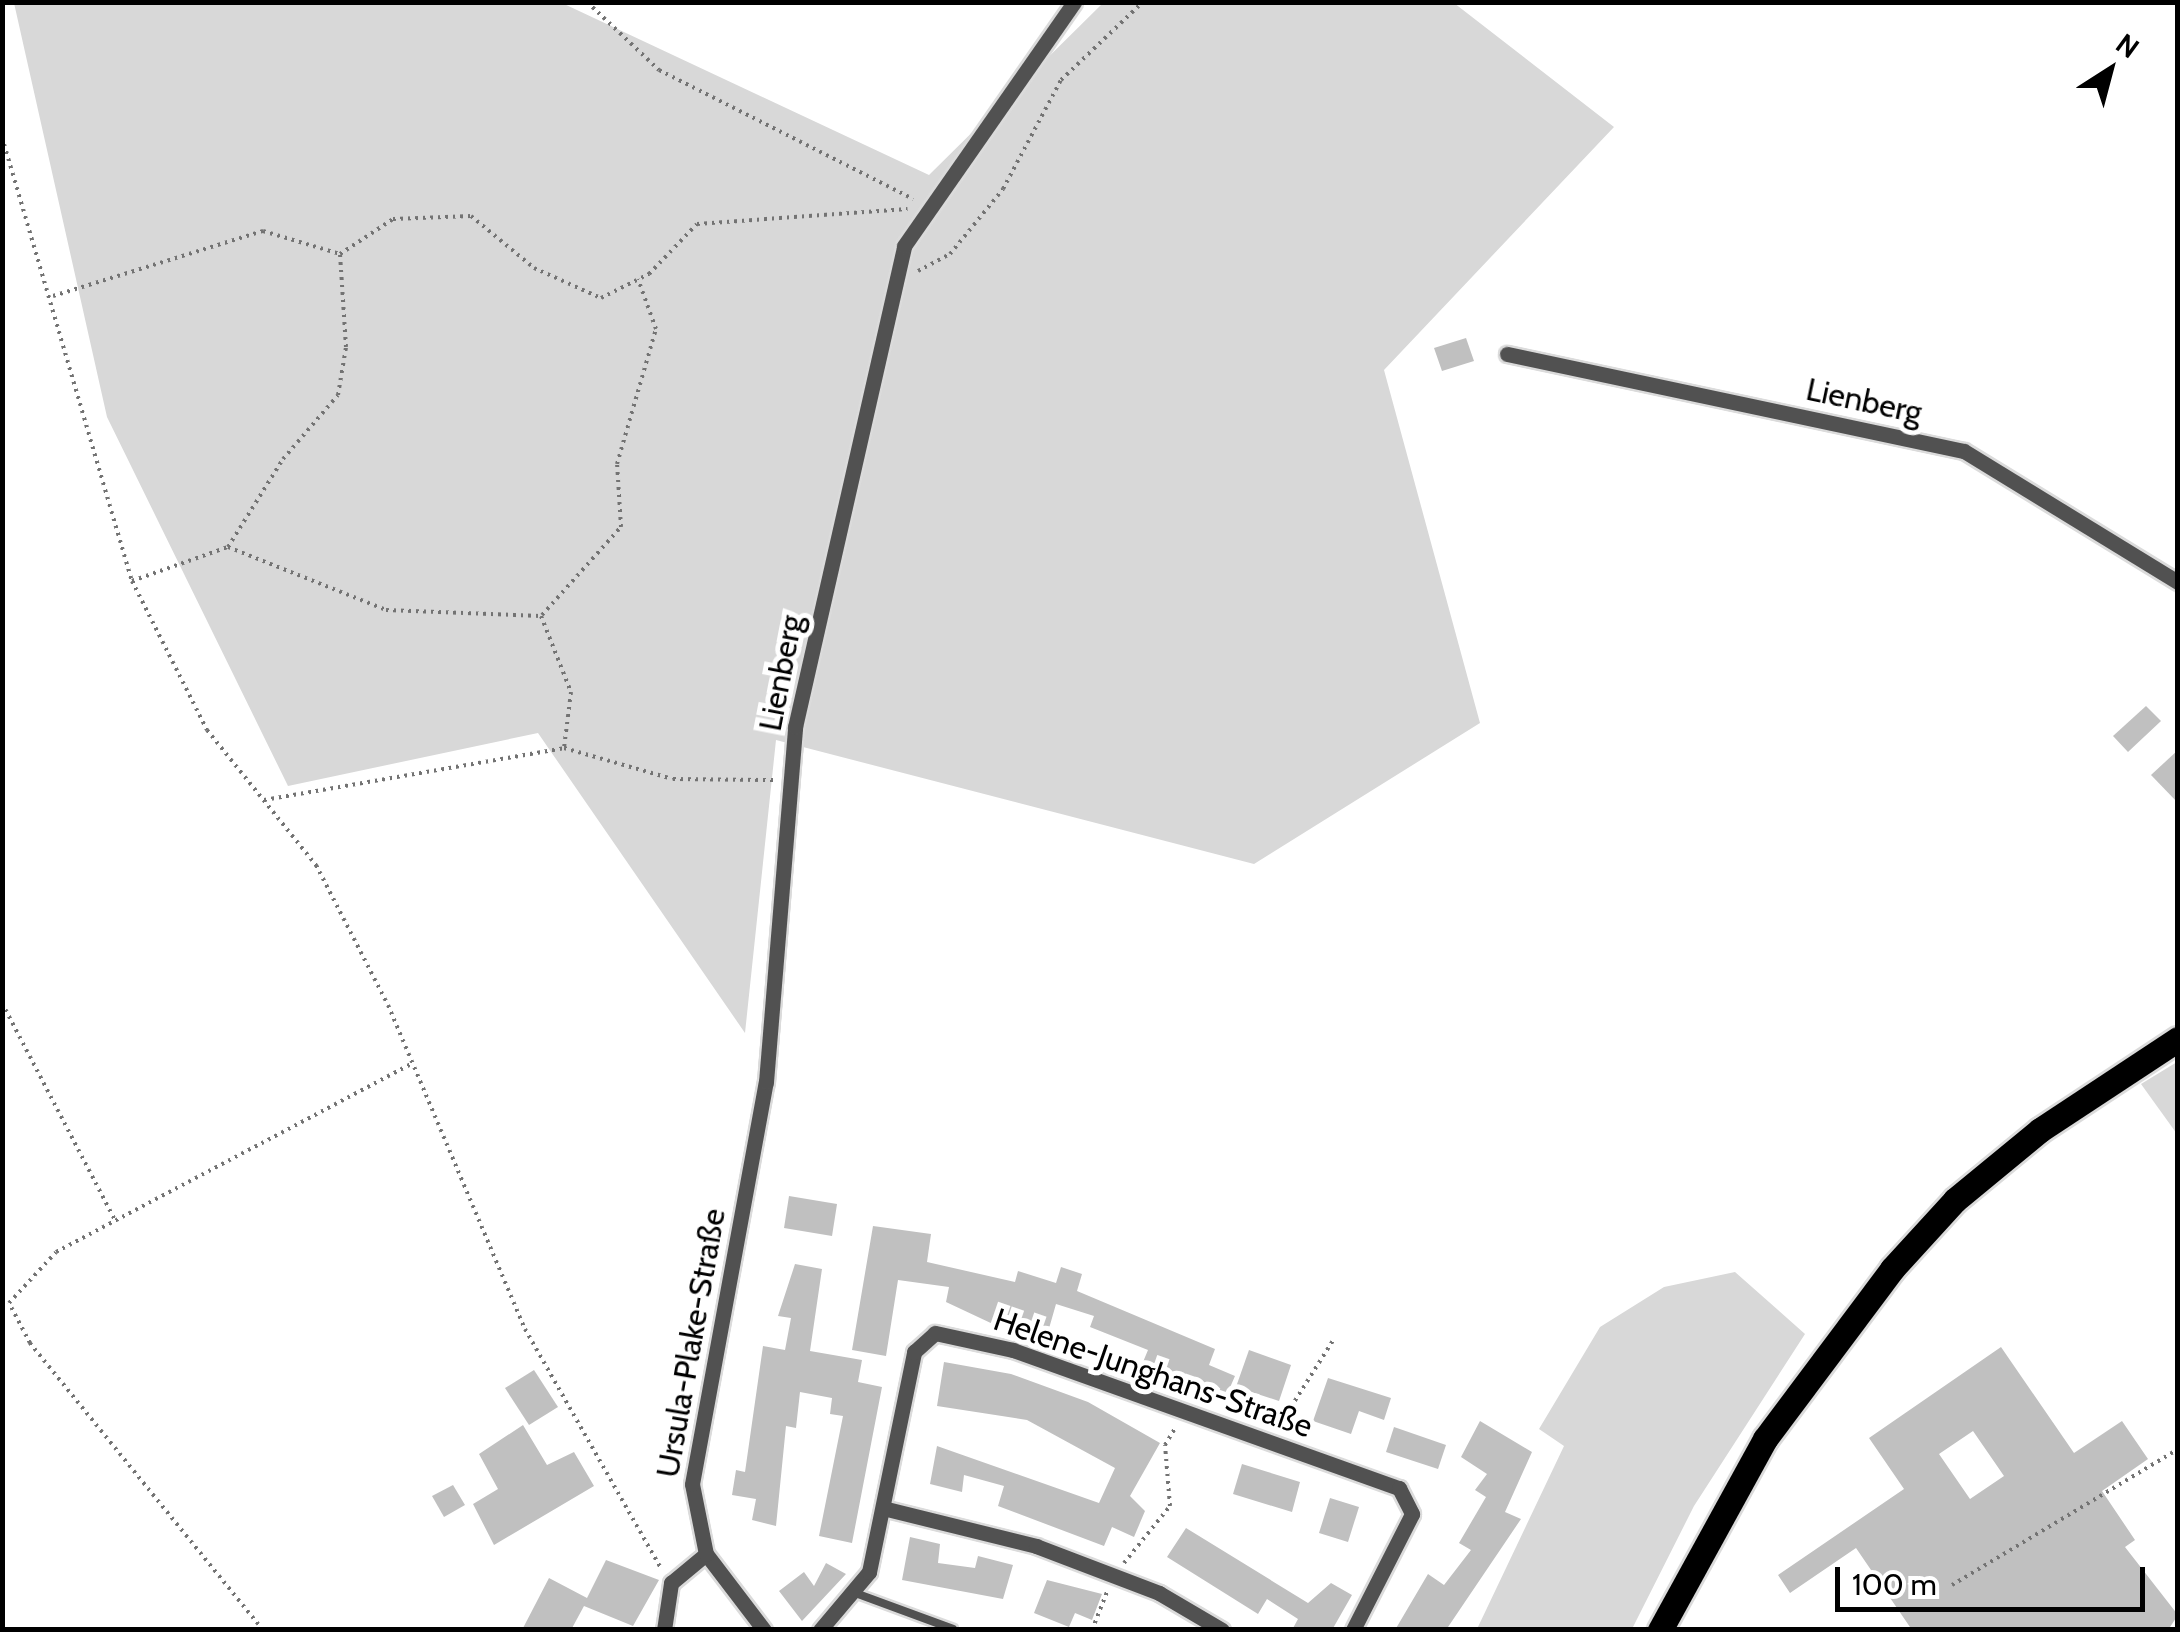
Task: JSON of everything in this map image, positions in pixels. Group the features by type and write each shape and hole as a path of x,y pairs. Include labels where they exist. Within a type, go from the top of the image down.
{"main road":[{"path":"1660,1630 1765,1440 1892,1269 2040,1130 2178,1039"}],"street":[{"name":"Lienberg","path":"749,1164 766,1082 790,780 904,246 1074,2"},
{"name":"Lienberg","path":"1507,354 1964,451 2178,582"},
{"name":"Ursula-Plake-Straße","path":"749,1164 692,1484 706,1554 764,1630"},
{"name":"Helene-Junghans-Straße","path":"858,1594 924,1336 1012,1350 1181,1417 1390,1484 1411,1502 1353,1630"},
{"path":"883,1508 1036,1546 1112,1577 1222,1630"},
{"path":"664,1630 671,1582 706,1554"},
{"path":"820,1630 858,1594"}],"lane":[{"path":"858,1594 953,1629"}],"path":[{"path":"587,2 659,70 930,208"},
{"path":"896,282 950,254 1003,190 1061,80 1143,2"},
{"path":"2,136 52,296 132,581 206,730 316,864 411,1064 525,1329 671,1582"},
{"path":"52,296 263,231 340,254 392,220 472,216 534,268 601,298 638,279 697,224 930,208"},
{"path":"132,581 228,547 283,459 338,396 346,346 340,254"},
{"path":"541,616 621,527 617,464 656,329 638,279"},
{"path":"228,547 386,610 541,616"},
{"path":"541,616 570,692 564,748"},
{"path":"264,800 564,748 673,779 790,780"},
{"path":"2,1003 114,1220"},
{"path":"263,1630 30,1343 9,1303 56,1252 411,1064"},
{"path":"1268,1443 1334,1339"},
{"path":"1092,1630 1112,1577 1170,1506 1166,1445 1181,1417"},
{"path":"1952,1586 2178,1449"}],"shaded area":[{"path":"14,3 562,3 929,175 1103,3 1454,3 1614,127 1384,370 1480,723 1254,864 776,740 745,1033 538,733 288,786 107,417"},
{"path":"2177,1062 2177,1134 2141,1084"},
{"path":"1735,1272 1805,1334 1694,1506 1632,1629 1477,1629 1564,1446 1539,1429 1600,1327 1664,1287"}],"building":[{"path":"1466,338 1474,361 1442,371 1434,348"},
{"path":"2146,706 2161,721 2128,752 2113,736"},
{"path":"2178,750 2178,803 2151,775"},
{"path":"789,1196 837,1204 832,1236 784,1228"},
{"path":"873,1226 931,1234 927,1262 1015,1282 1018,1271 1056,1283 1061,1267 1082,1274 1077,1291 1215,1349 1209,1365 1235,1376 1225,1399 1143,1362 1148,1350 1090,1327 1094,1316 1056,1304 1048,1332 997,1316 995,1325 946,1302 949,1287 898,1280 886,1356 852,1350"},
{"path":"795,1264 822,1269 810,1351 862,1360 858,1382 882,1387 852,1543 819,1536 843,1416 830,1414 832,1398 800,1392 796,1428 786,1426 776,1526 752,1520 756,1499 732,1495 736,1470 745,1472 763,1346 785,1350 791,1318 778,1316"},
{"path":"2001,1347 2074,1453 2122,1421 2148,1459 2102,1491 2135,1540 2125,1547 2178,1615 2168,1630 1912,1630 1856,1548 1790,1593 1778,1575 1904,1489 1869,1438","holes":["1973,1431 2004,1476 1970,1499 1939,1454"]},
{"path":"1249,1350 1291,1365 1279,1401 1236,1387"},
{"path":"944,1362 1011,1374 1088,1402 1160,1443 1130,1496 1145,1511 1134,1537 1112,1527 1104,1546 998,1506 1004,1486 964,1475 962,1492 930,1484 937,1446 1099,1503 1115,1468 1027,1420 937,1406"},
{"path":"534,1370 558,1407 529,1425 505,1388"},
{"path":"1328,1378 1391,1398 1384,1420 1359,1411 1351,1434 1313,1421"},
{"path":"1480,1421 1532,1452 1505,1512 1521,1519 1446,1630 1395,1630 1428,1574 1444,1585 1471,1550 1459,1543 1486,1497 1475,1490 1487,1474 1461,1457"},
{"path":"523,1425 547,1465 574,1452 594,1486 494,1545 473,1504 498,1489 479,1454"},
{"path":"1394,1427 1446,1445 1438,1469 1386,1452"},
{"path":"1242,1464 1300,1482 1292,1512 1233,1494"},
{"path":"453,1485 465,1505 444,1517 432,1496"},
{"path":"1330,1498 1359,1507 1348,1542 1319,1533"},
{"path":"1186,1528 1308,1603 1331,1583 1352,1595 1332,1630 1292,1630 1298,1619 1267,1599 1258,1614 1167,1557"},
{"path":"910,1537 940,1544 938,1563 975,1568 978,1556 1013,1565 1003,1599 902,1580"},
{"path":"606,1560 659,1580 633,1626 584,1606 571,1630 522,1630 549,1578 587,1598"},
{"path":"826,1563 846,1574 802,1621 779,1591 804,1572 814,1586"},
{"path":"1047,1580 1102,1594 1092,1620 1075,1613 1069,1627 1034,1613"}]}
